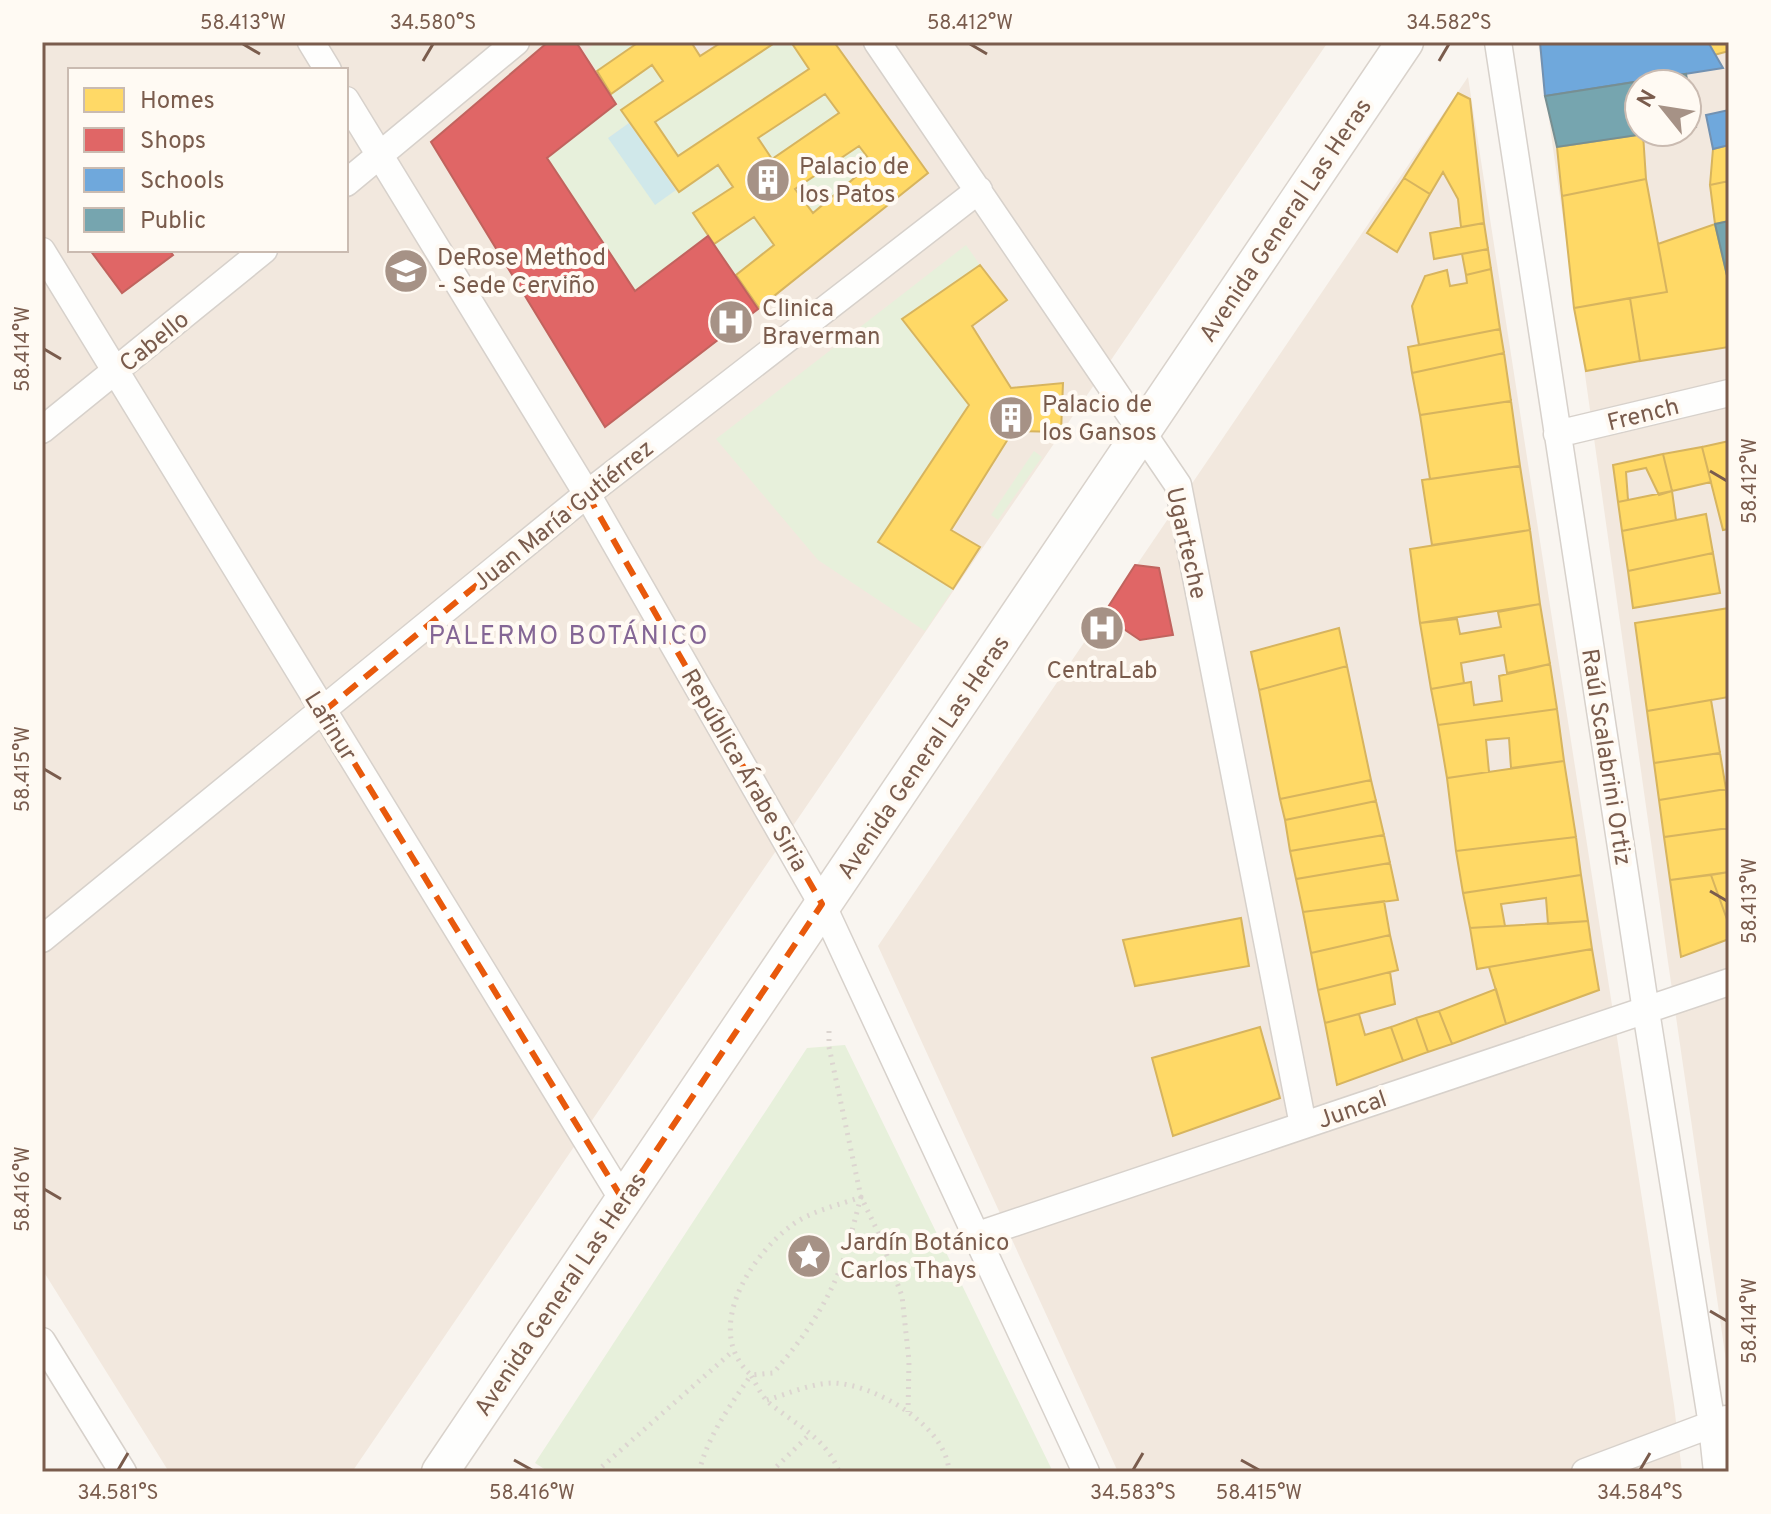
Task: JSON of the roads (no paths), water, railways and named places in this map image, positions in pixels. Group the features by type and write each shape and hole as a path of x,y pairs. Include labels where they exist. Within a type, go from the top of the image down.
{"main road":[{"name":"Avenida General Las Heras","path":"440,1472 1405,42"}],"street":[{"path":"311,42 327,68"},
{"path":"348,181 516,42"},
{"name":"Ugarteche","path":"877,42 1178,485 1303,1125"},
{"name":"Raúl Scalabrini Ortiz","path":"1498,42 1646,1011 1721,1421 1717,1472"},
{"name":"República Árabe Siria","path":"348,103 587,494 822,904 1086,1472"},
{"name":"Juan María Gutiérrez","path":"42,939 587,494 979,190"},
{"name":"Lafinur","path":"42,251 623,1200"},
{"name":"Cabello","path":"42,430 262,252"},
{"name":"French","path":"1557,434 1729,393"},
{"name":"Juncal","path":"975,1236 1729,982"},
{"path":"42,1341 123,1472"},
{"path":"1585,1472 1721,1421"}],"water":[{"path":"629,123 676,190 655,205 608,138"}],"place":[{"name":"Palacio de los Patos","path":"768,180"},
{"name":"DeRose Method - Sede Cerviño","path":"406,271"},
{"name":"Clinica Braverman","path":"731,322"},
{"name":"Palacio de los Gansos","path":"1011,418"},
{"name":"CentraLab","path":"1102,628"},
{"name":"Jardín Botánico Carlos Thays","path":"809,1256"}],"district":[{"name":"PALERMO BOTÁNICO","path":"569,635"}]}
